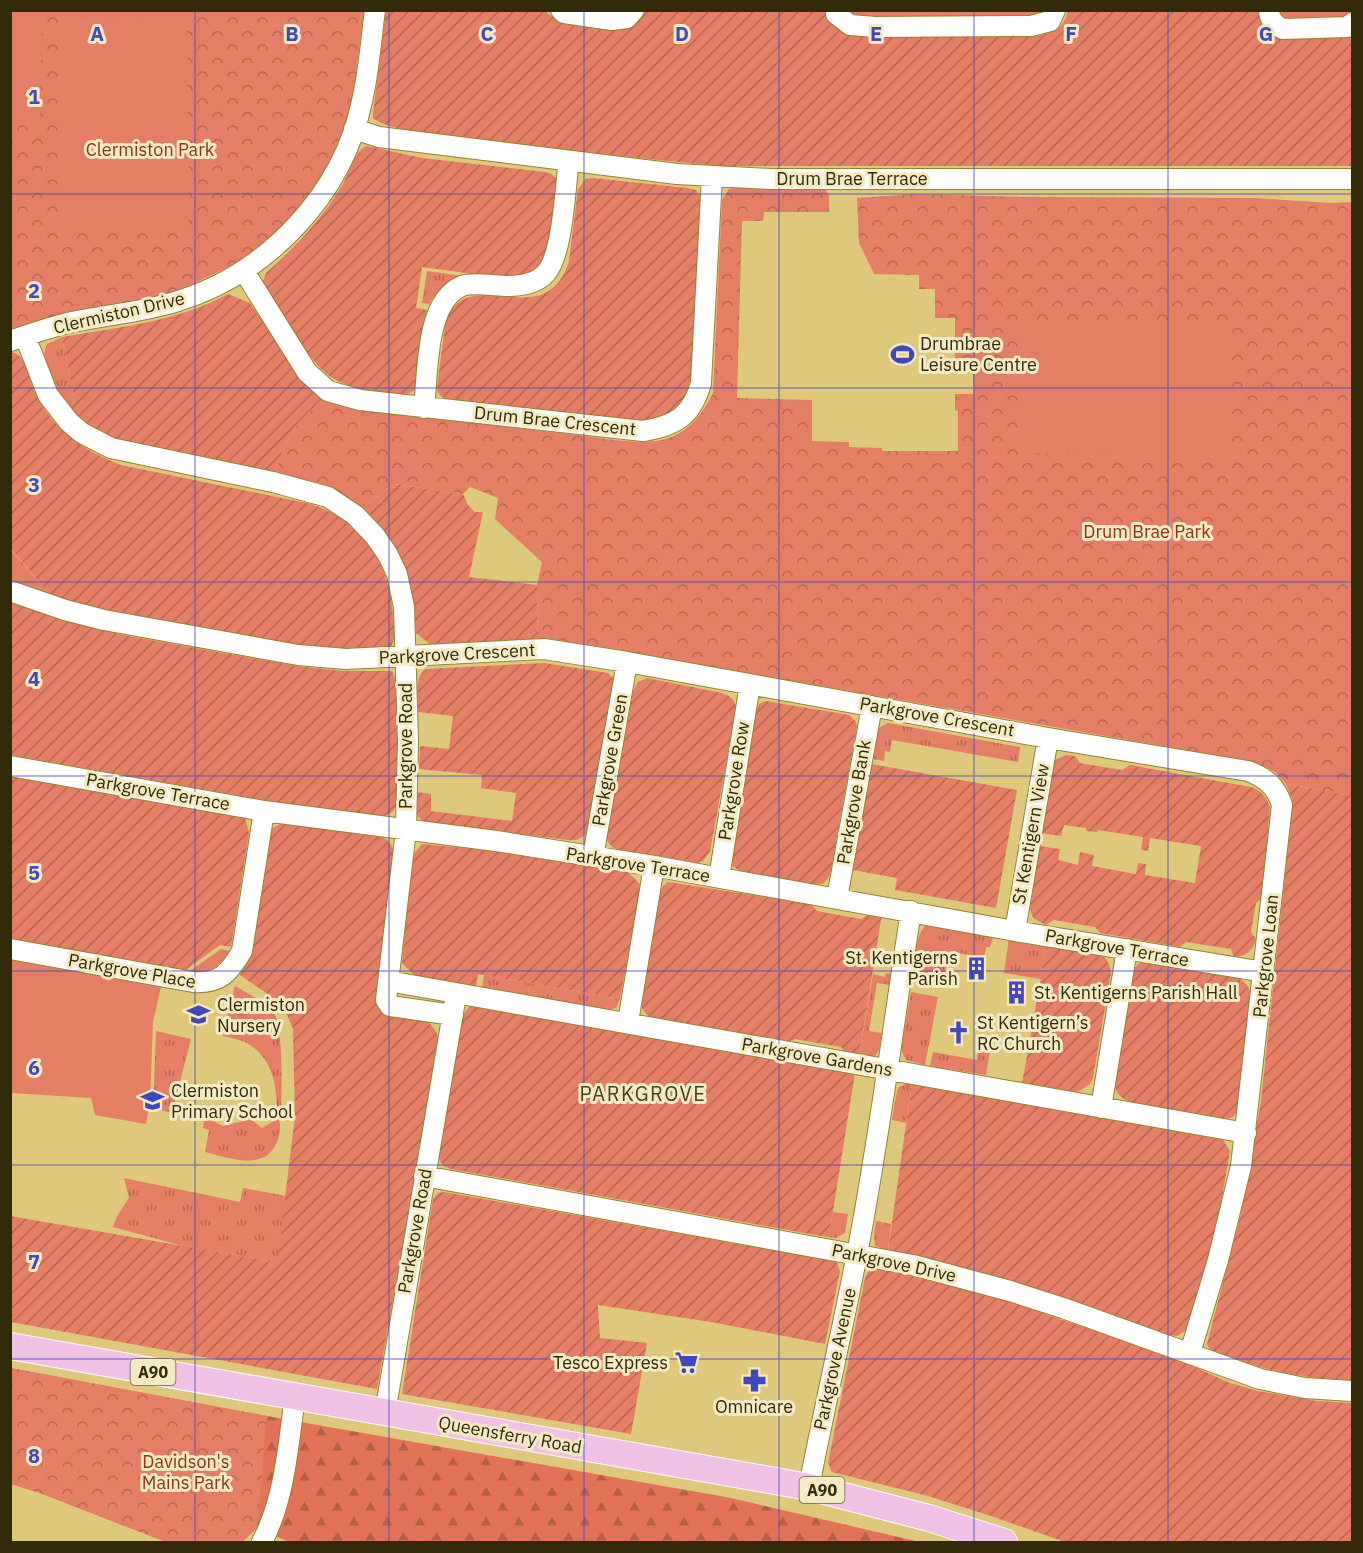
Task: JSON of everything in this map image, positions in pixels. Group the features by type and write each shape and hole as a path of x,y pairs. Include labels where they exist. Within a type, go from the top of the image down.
{"main road":[{"name":"Queensferry Road","path":"10,1346 809,1487 908,1512 1005,1542"}],"street":[{"name":"Clermiston Drive","path":"18,338 70,322 174,303 204,292 244,271 291,234 336,173 354,129 362,102 375,10"},
{"path":"561,10 564,13 612,20 627,18 634,10"},
{"path":"836,10 836,14 850,26 875,27 1031,26 1050,21 1055,10"},
{"path":"1269,10 1269,16 1275,25 1283,29 1331,29 1348,27 1353,23"},
{"name":"Drum Brae Terrace","path":"354,129 379,137 569,161 712,176 770,179 1353,179"},
{"path":"424,408 432,332 441,305 451,292 465,285 526,285 546,273 557,253 569,161"},
{"name":"Drum Brae Crescent","path":"244,271 307,372 327,391 360,400 424,408 643,431 660,428 675,422 686,414 698,397 701,383 712,176"},
{"name":"Parkgrove Road","path":"18,338 48,395 69,422 96,442 318,494 336,501 355,515 381,545 397,574 404,607 408,730 406,830 386,1000 390,1006 453,1015"},
{"name":"Parkgrove Crescent","path":"10,591 64,610 104,620 298,655 346,659 405,658 528,649 627,662 1048,738"},
{"name":"Parkgrove Green","path":"594,857 627,662"},
{"name":"Parkgrove Row","path":"718,878 750,684"},
{"name":"Parkgrove Bank","path":"837,898 872,706"},
{"name":"St Kentigern View","path":"1015,931 1048,738"},
{"name":"Parkgrove Loan","path":"1048,738 1248,771 1271,783 1279,794 1282,805 1241,1166 1227,1226 1190,1353"},
{"name":"Parkgrove Terrace","path":"10,766 264,811 496,841 654,866 1015,931 1264,972"},
{"name":"Parkgrove Place","path":"10,949 193,982 215,981 225,975 242,951 264,811"},
{"path":"628,1022 654,866"},
{"name":"Parkgrove Avenue","path":"809,1487 857,1254 888,1070 911,911"},
{"path":"1101,1108 1127,949"},
{"name":"Parkgrove Gardens","path":"388,981 1246,1133"},
{"name":"Parkgrove Road","path":"385,1413 456,993"},
{"name":"Parkgrove Drive","path":"424,1176 913,1265 1010,1291 1190,1353 1237,1372 1284,1384 1353,1391"},
{"path":"262,1542 273,1521 282,1486 295,1397"},
{"path":"273,1521 274,1542"}],"green space":[{"path":"11,10 42,11 40,124 11,124"},
{"path":"1261,10 1284,38 1338,38 1352,35 1352,166 723,166 435,135 397,128 373,118 386,11 545,11 555,19 564,22 597,27 621,27 640,19 645,11 828,11 849,34 861,36 1037,36 1048,33 1061,25 1068,11"},
{"name":"Clermiston Park","path":"10,11 364,11 352,103 328,175 287,226 236,263 171,295 67,313 11,331"},
{"path":"845,11 1046,11 1044,15 1033,18 859,21"},
{"path":"1277,11 1351,11 1340,20 1287,20"},
{"path":"187,17 189,228 61,229 58,18"},
{"path":"367,146 422,158 545,172 557,179 549,254 534,273 510,279 422,267 416,308 427,310 417,387 408,394 387,393 350,386 326,373 307,352 270,297 263,281 266,273 298,243 317,221 343,184 359,152"},
{"path":"586,179 687,188 696,190 700,196 694,377 691,388 678,411 641,424 442,397 437,386 446,319 458,303 473,296 527,297 544,294 558,283 569,261 578,189"},
{"name":"Drum Brae Park","path":"737,187 824,188 829,195 829,212 764,212 763,221 742,221 737,398 812,400 812,441 849,442 849,447 882,448 882,451 958,451 958,411 955,410 955,394 973,394 973,364 955,364 955,318 935,318 935,289 919,289 919,275 874,274 859,243 857,198 916,194 1255,198 1330,203 1352,202 1352,795 1286,784 1275,772 1258,764 1220,756 638,654 538,643 537,585 542,562 495,519 498,498 470,487 463,494 394,484 362,508 320,486 275,474 293,431 323,397 332,399 340,405 623,441 656,441 675,436 697,418 713,393 722,200 729,189"},
{"path":"427,271 463,276 444,287 429,304 422,303"},
{"path":"228,294 250,303 298,373 323,397 293,431 275,474 117,441 98,432 68,407 75,402 62,337 168,317 189,311"},
{"path":"1022,320 1230,323 1229,456 1021,453"},
{"path":"62,337 75,402 68,407 46,369 45,360 47,344"},
{"path":"10,352 16,353 24,362 35,392 50,417 70,437 94,453 121,465 311,504 345,521 370,546 386,579 391,597 394,629 394,640 390,648 333,652 133,618 45,595 47,591 11,549"},
{"path":"394,484 463,494 468,505 475,512 483,512 469,577 537,585 538,643 432,646 416,633 412,597 403,564 387,535 362,508"},
{"path":"10,549 47,591 45,595 11,581"},
{"path":"10,602 64,620 123,635 297,666 343,671 392,671 396,680 398,804 391,813 381,816 313,809 11,755"},
{"path":"544,663 608,673 614,679 586,833 580,839 568,840 422,820 416,810 416,792 431,794 431,811 512,821 516,793 481,788 482,775 419,769 420,746 449,749 453,716 418,712 417,689 422,673 426,669"},
{"path":"647,678 722,693 735,702 736,708 710,852 703,861 697,863 618,850 612,847 606,839 633,691 638,682"},
{"path":"766,701 849,715 856,722 830,875 824,883 814,885 740,871 731,865 729,855 756,711 759,704"},
{"path":"888,723 1020,747 1018,762 892,740 890,752 885,751 884,761 873,759 879,728"},
{"path":"1066,755 1075,756 1080,763 1122,770 1130,765 1251,787 1264,795 1270,808 1262,898 1256,903 1251,932 1256,939 1248,952 1234,957 1231,949 1186,942 1180,947 1100,933 1095,927 1054,920 1046,925 1033,918 1030,909 1039,846 1060,849 1058,860 1078,865 1080,852 1094,855 1092,866 1136,874 1138,863 1146,864 1145,875 1195,883 1201,846 1150,838 1148,851 1141,850 1143,837 1098,830 1097,832 1086,831 1086,828 1064,825 1061,836 1041,833 1053,765 1055,760"},
{"path":"871,764 1017,790 996,908 895,890 897,878 853,870"},
{"path":"11,776 245,818 249,833 231,947 220,945 183,972 11,939"},
{"path":"1286,784 1352,795 1352,1381 1317,1378 1251,1365 1216,1354 1207,1344 1240,1217 1261,1101 1292,808 1292,799"},
{"path":"282,823 379,836 389,842 393,849 378,991 423,1018 436,1032 439,1041 377,1389 11,1322 10,1216 277,1262 295,1117 293,1029 286,1012 269,995 240,975 251,955 270,833 273,828"},
{"path":"422,844 505,852 629,873 641,885 620,999 478,974 476,987 416,977 402,963 411,857"},
{"path":"668,882 811,904 817,911 861,919 868,915 882,914 859,1056 845,1053 841,1047 795,1039 786,1043 649,1017 642,1009 642,1002 660,892"},
{"path":"928,924 994,934 990,947 986,947 984,958 949,951 942,986 912,981 917,942 923,928"},
{"path":"1009,938 1047,944 1041,979 1004,973"},
{"path":"1047,944 1099,953 1106,959 1111,970 1093,1078 1090,1084 1078,1092 1022,1083"},
{"path":"221,949 230,951 214,968 203,972 191,971 191,970"},
{"path":"11,960 161,987 153,1022 150,1102 146,1124 95,1115 91,1098 11,1093"},
{"path":"1142,961 1233,976 1248,988 1251,994 1239,1106 1232,1117 1224,1119 1133,1103 1121,1097 1116,1090 1114,1077 1135,967"},
{"path":"886,973 892,974 890,985 877,983 869,1031 882,1033 879,1050 875,1056 868,1058 859,1056 873,974 885,977"},
{"path":"484,975 620,999 616,1008 606,1010 482,988"},
{"path":"235,986 266,1005 277,1021 281,1059 281,1108 277,1107 274,1080 263,1058 247,1043 223,1036"},
{"path":"911,992 938,997 925,1065 906,1060 901,1050"},
{"path":"474,1005 855,1073 830,1230 827,1235 821,1236 443,1166 438,1157 462,1016 469,1007"},
{"path":"156,1031 191,1039 172,1113 153,1108"},
{"path":"979,1048 990,1050 986,1075 930,1066 933,1052 977,1060"},
{"path":"912,1083 906,1123 892,1120 897,1091 899,1087"},
{"path":"912,1083 1223,1140 1230,1151 1217,1226 1188,1329 1177,1336 1169,1335 1029,1289 888,1250"},
{"path":"205,1117 223,1126 251,1119 262,1128 279,1118 279,1136 269,1154 262,1158 243,1160 223,1157 205,1152 209,1130 203,1128"},
{"path":"124,1178 240,1202 243,1188 286,1196 277,1262 183,1246 113,1227 117,1216 129,1198"},
{"path":"444,1192 834,1261 840,1271 825,1344 711,1322 598,1305 600,1338 647,1343 631,1434 402,1394 433,1199 438,1193"},
{"path":"833,1212 848,1214 845,1233 836,1238 821,1236 827,1235 830,1230"},
{"path":"876,1221 891,1224 888,1250 875,1246"},
{"path":"873,1268 1001,1299 1177,1359 1230,1383 1258,1391 1317,1401 1352,1403 1352,1542 1065,1542 928,1496 832,1472 828,1463 865,1278"},
{"path":"10,1368 731,1498 920,1542 289,1542 257,1528 242,1542 166,1542 11,1484"},
{"name":"Davidson's Mains Park","path":"11,1368 267,1416 257,1528 242,1542 166,1542 11,1484"}],"place":[{"name":"Drumbrae Leisure Centre","path":"902,354"},
{"name":"St. Kentigerns Parish","path":"976,968"},
{"name":"St. Kentigerns Parish Hall","path":"1016,993"},
{"name":"Clermiston Nursery","path":"199,1015"},
{"name":"St Kentigern’s RC Church","path":"959,1033"},
{"name":"Clermiston Primary School","path":"153,1101"},
{"name":"Tesco Express","path":"686,1363"},
{"name":"Omnicare","path":"754,1381"}],"district":[{"name":"PARKGROVE","path":"643,1094"}]}
